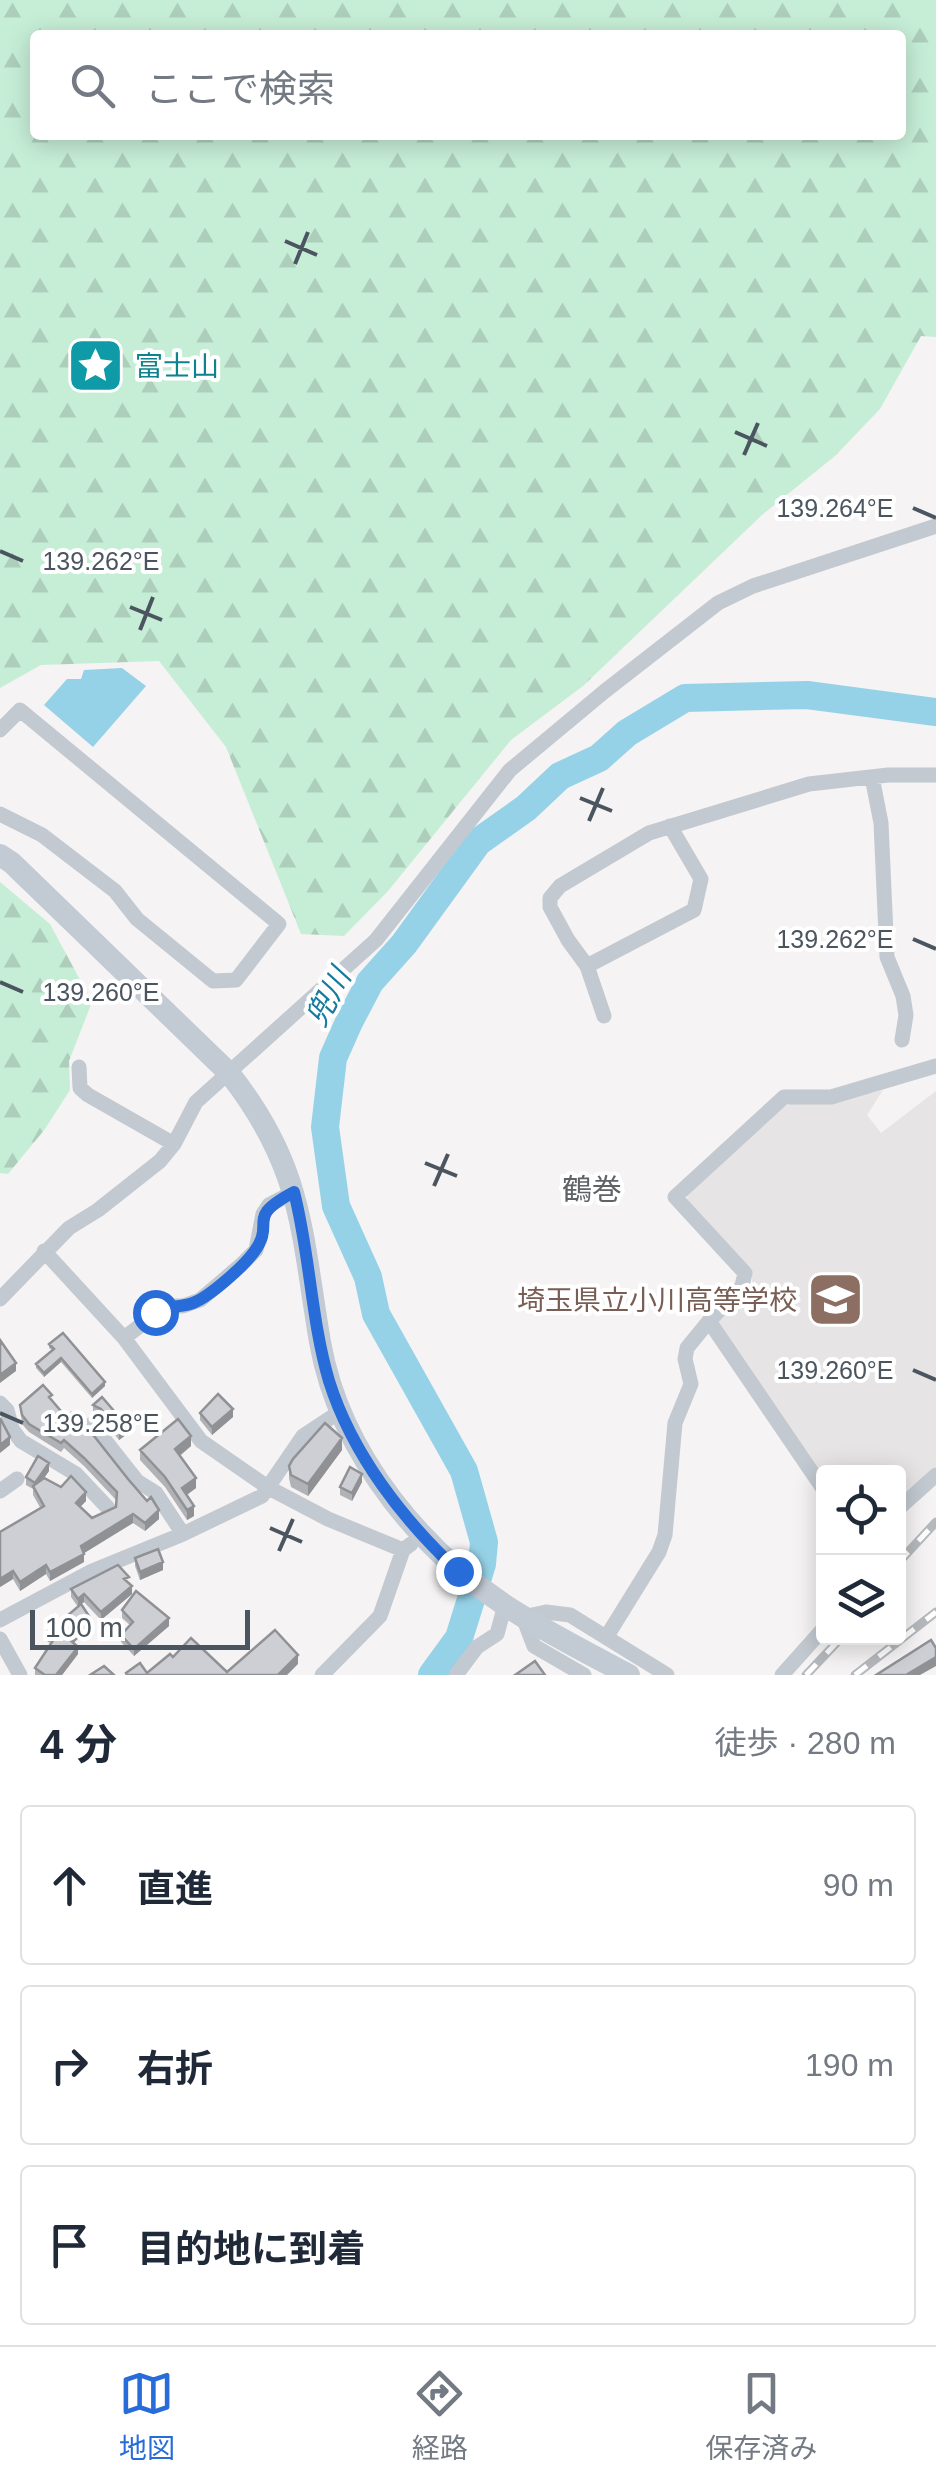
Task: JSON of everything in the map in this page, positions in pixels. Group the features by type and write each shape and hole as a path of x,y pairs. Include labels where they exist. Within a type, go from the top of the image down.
{"street":[{"path":"0,1299 69,1228 160,1161 174,1144 196,1102 376,940 510,770 718,603 752,586 936,526"},
{"path":"0,730 20,710 278,924 236,980 213,981 137,919 115,890 42,835 0,814"},
{"path":"604,1016 587,966 550,907 550,898 560,886 649,833 809,784 936,775"},
{"path":"872,777 881,823 888,958 906,1015 902,1040"},
{"path":"587,966 694,910 700,879 670,826"},
{"path":"0,855 228,1072 271,1134 294,1192 321,1344 341,1411 417,1541 505,1605 629,1675"},
{"path":"607,1636 665,1535 675,1423 692,1384 685,1359 687,1348 742,1286 745,1273 675,1197 784,1098 831,1097 936,1066"},
{"path":"79,1067 77,1079 88,1095 174,1144"},
{"path":"124,1338 166,1306 200,1300 241,1266 256,1250 263,1214 270,1205 294,1192"},
{"path":"44,1251 124,1338 201,1441 269,1488 343,1526 417,1541"},
{"path":"710,1320 816,1478"},
{"path":"0,1403 21,1441 76,1474 108,1508"},
{"path":"0,1620 90,1572 184,1534 262,1496 304,1436 341,1411"},
{"path":"92,1424 143,1487 156,1492 184,1534"},
{"path":"906,1502 936,1475"},
{"path":"0,1491 17,1479"},
{"path":"322,1675 380,1616 417,1541"},
{"path":"505,1605 561,1612 607,1636 662,1674"},
{"path":"456,1675 477,1647 497,1634 505,1605"},
{"path":"505,1605 534,1646 584,1675"},
{"path":"782,1675 816,1637"},
{"path":"0,1639 20,1675"}],"shaded area":[{"name":"埼玉県立小川高等学校","path":"883,1090 867,1115 881,1133 936,1091 936,1467 906,1491 906,1465 816,1465 816,1472 718,1324 718,1317 752,1284 752,1270 686,1202 688,1195 780,1109 792,1103 836,1102"}],"green space":[{"path":"0,0 936,0 936,337 921,336 880,409 835,456 762,515 583,686 511,740 388,891 344,936 301,934 226,747 159,661 41,665 0,688"},
{"path":"0,882 50,924 92,1002 69,1061 70,1090 45,1129 8,1174 0,1173"}],"water":[{"path":"122,668 146,686 93,747 44,705 67,679 81,679 84,670"}],"building":[{"path":"63,1333 105,1382 92,1394 61,1358 44,1373 36,1364 54,1349 49,1344"},
{"path":"0,1340 16,1363 0,1375"},
{"path":"43,1385 66,1417 81,1414 83,1422 128,1479 147,1501 151,1497 159,1510 145,1523 133,1514 81,1546 84,1554 50,1572 46,1565 20,1582 13,1571 0,1579 0,1532 44,1506 33,1486 44,1478 61,1487 71,1476 86,1492 76,1503 92,1518 116,1507 117,1492 84,1458 64,1440 61,1443 29,1424 22,1415 20,1405"},
{"path":"218,1394 233,1409 212,1427 200,1413"},
{"path":"102,1397 127,1426 119,1432 93,1405"},
{"path":"0,1418 10,1437 0,1445"},
{"path":"178,1419 191,1436 175,1449 196,1478 182,1488 194,1506 187,1510 165,1477 140,1450"},
{"path":"325,1423 342,1438 308,1484 291,1475 289,1466"},
{"path":"38,1456 49,1463 35,1483 26,1477"},
{"path":"350,1467 362,1474 352,1493 340,1487"},
{"path":"158,1549 163,1562 140,1572 135,1558"},
{"path":"118,1565 132,1586 101,1612 84,1594 78,1599 71,1589"},
{"path":"136,1591 169,1618 134,1649 121,1635 133,1622 122,1610"},
{"path":"81,1604 91,1619 69,1639 78,1647 56,1675 45,1675 35,1668 54,1639 47,1633"},
{"path":"275,1630 298,1655 278,1675 126,1673 140,1663 147,1673 170,1654 173,1657 191,1638 227,1672"},
{"path":"931,1640 936,1657 906,1675 876,1675"},
{"path":"535,1661 545,1675 515,1675"},
{"path":"104,1666 114,1675 90,1675"}],"waterway":[{"name":"兜川","path":"432,1675 459,1638 482,1564 484,1542 464,1471 376,1314 368,1277 336,1206 325,1127 333,1058 349,1022 370,982 404,944 478,842 526,808 560,776 599,758 627,733 685,698 807,695 936,712"}],"railway":[{"path":"905,1555 936,1522"},
{"path":"855,1675 936,1612"},
{"path":"806,1675 834,1645"}],"place":[{"name":"富士山","path":"96,366"},
{"name":"埼玉県立小川高等学校","path":"836,1300"}],"district":[{"name":"鶴巻","path":"592,1189"}],"route":[{"path":"155,1312 200,1300 241,1266 256,1250 263,1214 270,1205 294,1192 321,1344 341,1411 375,1474 422,1535 458,1571"}]}
